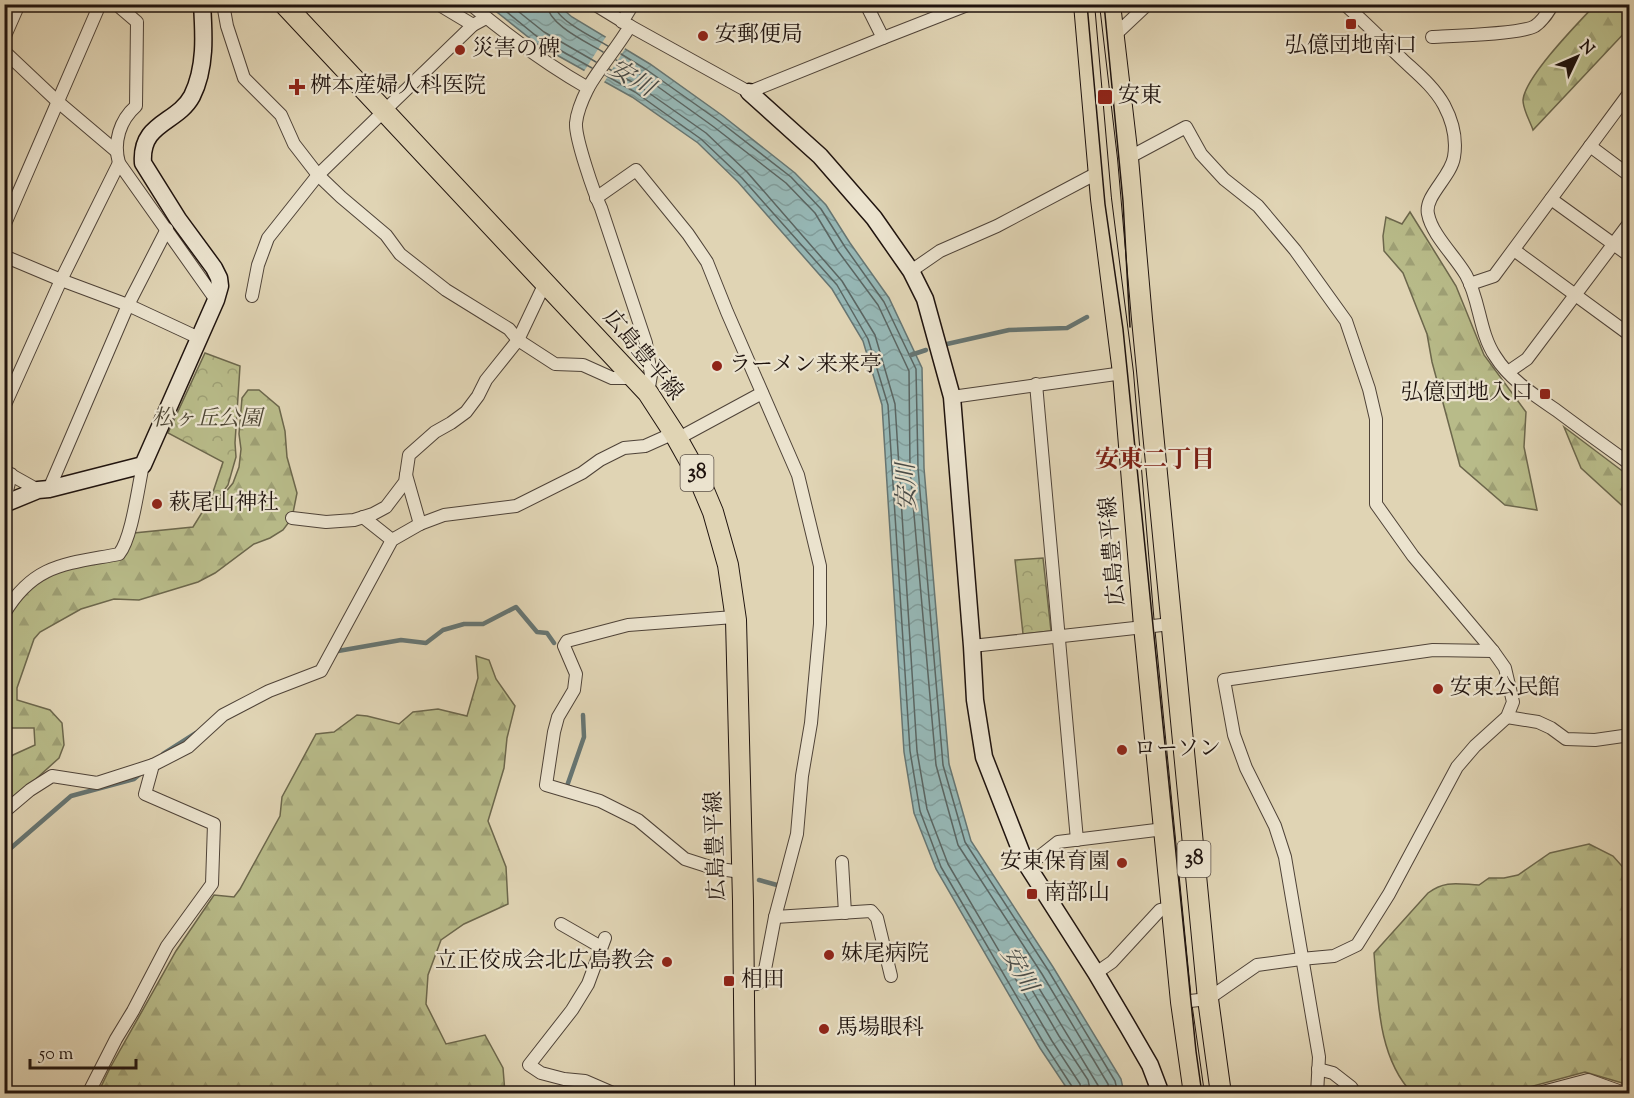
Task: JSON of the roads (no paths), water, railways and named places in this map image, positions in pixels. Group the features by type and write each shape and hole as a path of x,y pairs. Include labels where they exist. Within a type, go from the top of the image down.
{"main road":[{"name":"広島豊平線","path":"284,4 648,393 697,474 713,512 728,565 735,617 745,1094"},
{"name":"広島豊平線","path":"1084,4 1099,172 1123,373 1144,626 1181,1002 1194,1094"},
{"name":"38","path":"1110,4 1128,158 1208,999 1221,1094"}],"street":[{"path":"4,38 19,4"},
{"path":"4,226 100,4"},
{"path":"4,407 117,157 117,138 123,122 136,106 137,22 116,4"},
{"path":"4,614 26,586 44,571 65,563 119,554 122,550 143,465 216,300 220,286 214,268 178,219 143,163 142,152 150,133 191,98 202,64 202,4"},
{"path":"224,4 227,26 244,78 281,115 294,144 318,175 340,197 386,235 400,254 446,291 509,329 518,340 555,363 583,366 612,378 633,378"},
{"path":"438,4 473,26"},
{"path":"471,4 486,18 553,67 591,85"},
{"path":"594,4 626,26 748,92 820,156 873,218 911,271 925,299 952,397 975,700 984,756 1025,862 1096,973 1150,1065 1161,1094"},
{"path":"633,4 626,26 581,104 576,124 596,198 646,343 651,375 648,393"},
{"path":"866,4 883,38"},
{"path":"748,92 970,4"},
{"path":"1114,36 1149,4"},
{"path":"1344,4 1428,84 1443,104 1452,124 1455,141 1454,158 1450,171 1432,197 1427,210 1430,224 1466,275 1494,355 1524,387 1629,464"},
{"path":"1432,37 1534,28 1543,20 1553,4"},
{"path":"252,296 258,265 268,238 318,175 473,26 486,18"},
{"path":"4,51 117,157 216,300"},
{"path":"1470,284 1494,276 1629,92"},
{"path":"1128,158 1186,127 1201,154 1224,179 1258,206 1295,250 1346,321 1369,389 1376,419 1376,504 1413,556 1493,651 1504,668 1513,702 1507,717 1475,746 1457,767 1389,894 1357,945 1334,957 1301,958 1257,964 1208,999 1181,1002"},
{"path":"1590,146 1629,176"},
{"path":"596,198 636,170 688,234 707,262 798,475 820,566 820,624 811,723 802,776 797,834 775,917 763,980 757,984 743,985"},
{"path":"911,271 940,251 997,226 1099,172"},
{"path":"1551,199 1629,256"},
{"path":"1508,372 1527,358 1629,222"},
{"path":"43,490 128,305 167,229"},
{"path":"1514,250 1629,335"},
{"path":"4,256 128,305 200,338"},
{"path":"292,518 326,522 354,520 386,507 405,482 409,455 435,432 466,412 486,380 518,340 545,283"},
{"path":"952,397 1123,373"},
{"path":"1036,384 1077,840"},
{"path":"4,812 30,790 52,776 97,783 153,765 188,747 224,715 269,691 321,671 392,540 420,524 444,515 516,506 582,473 600,460 624,448 645,446 675,436 762,393"},
{"path":"43,490 8,472 4,504 43,490 143,465"},
{"path":"406,475 420,524"},
{"path":"363,518 392,540"},
{"path":"735,617 628,625 567,641 564,646 576,674 574,690 558,717 546,784 600,801 638,820 685,859 713,868 741,872"},
{"path":"972,645 1171,624"},
{"path":"1317,1094 1319,1057 1285,857 1275,826 1246,768 1234,735 1224,680 1433,650 1493,651"},
{"path":"1507,717 1538,722 1566,739 1595,740 1629,735"},
{"path":"88,1094 168,946 212,884 214,824 146,794 153,765"},
{"path":"1025,862 1039,857 1058,842 1164,829"},
{"path":"842,862 845,913"},
{"path":"1096,973 1112,962 1160,910 1172,907"},
{"path":"775,917 871,911 877,918 891,976"},
{"path":"561,924 603,943 588,984 572,1011 529,1065 541,1073 585,1081 615,1094"},
{"path":"1318,1069 1333,1073 1356,1094"},
{"path":"1535,1094 1588,1080 1627,1094"}],"water":[{"name":"安川","path":"488,5 558,5 572,17 650,64 723,116 795,173 826,205 889,298 922,368 924,468 949,764 971,841 1053,967 1121,1079 1124,1093 1070,1093 1040,1048 936,869 914,813 904,752 882,405 863,341 832,289 738,182 698,143 632,97 537,44"}],"waterway":[{"path":"947,344 1009,330 1067,328 1087,317"},
{"path":"911,355 926,350"},
{"path":"338,651 401,640 426,643 443,630 464,624 483,624 516,607 537,632 547,633 554,643"},
{"path":"571,788 567,786 584,737 583,715"},
{"path":"163,754 196,733"},
{"path":"4,854 71,796 134,779 140,774"},
{"path":"759,880 777,885"}],"tram line":[{"path":"1087,4 1105,204 1123,329 1202,1094"},
{"path":"1104,4 1123,201 1130,327"}],"place":[{"name":"弘億団地南口","path":"1351,24"},
{"name":"安郵便局","path":"703,36"},
{"name":"災害の碑","path":"460,50"},
{"name":"桝本産婦人科医院","path":"297,87"},
{"name":"安東","path":"1105,97"},
{"name":"ラーメン来来亭","path":"717,366"},
{"name":"弘億団地入口","path":"1545,394"},
{"name":"萩尾山神社","path":"157,504"},
{"name":"安東公民館","path":"1438,689"},
{"name":"ローソン","path":"1122,750"},
{"name":"安東保育園","path":"1122,863"},
{"name":"南部山","path":"1032,894"},
{"name":"妹尾病院","path":"829,955"},
{"name":"立正佼成会北広島教会","path":"667,962"},
{"name":"相田","path":"729,981"},
{"name":"馬場眼科","path":"824,1029"}],"district":[{"name":"安東二丁目","path":"1155,461"}],"park label":[{"name":"松ヶ丘公園","path":"207,420"}]}
